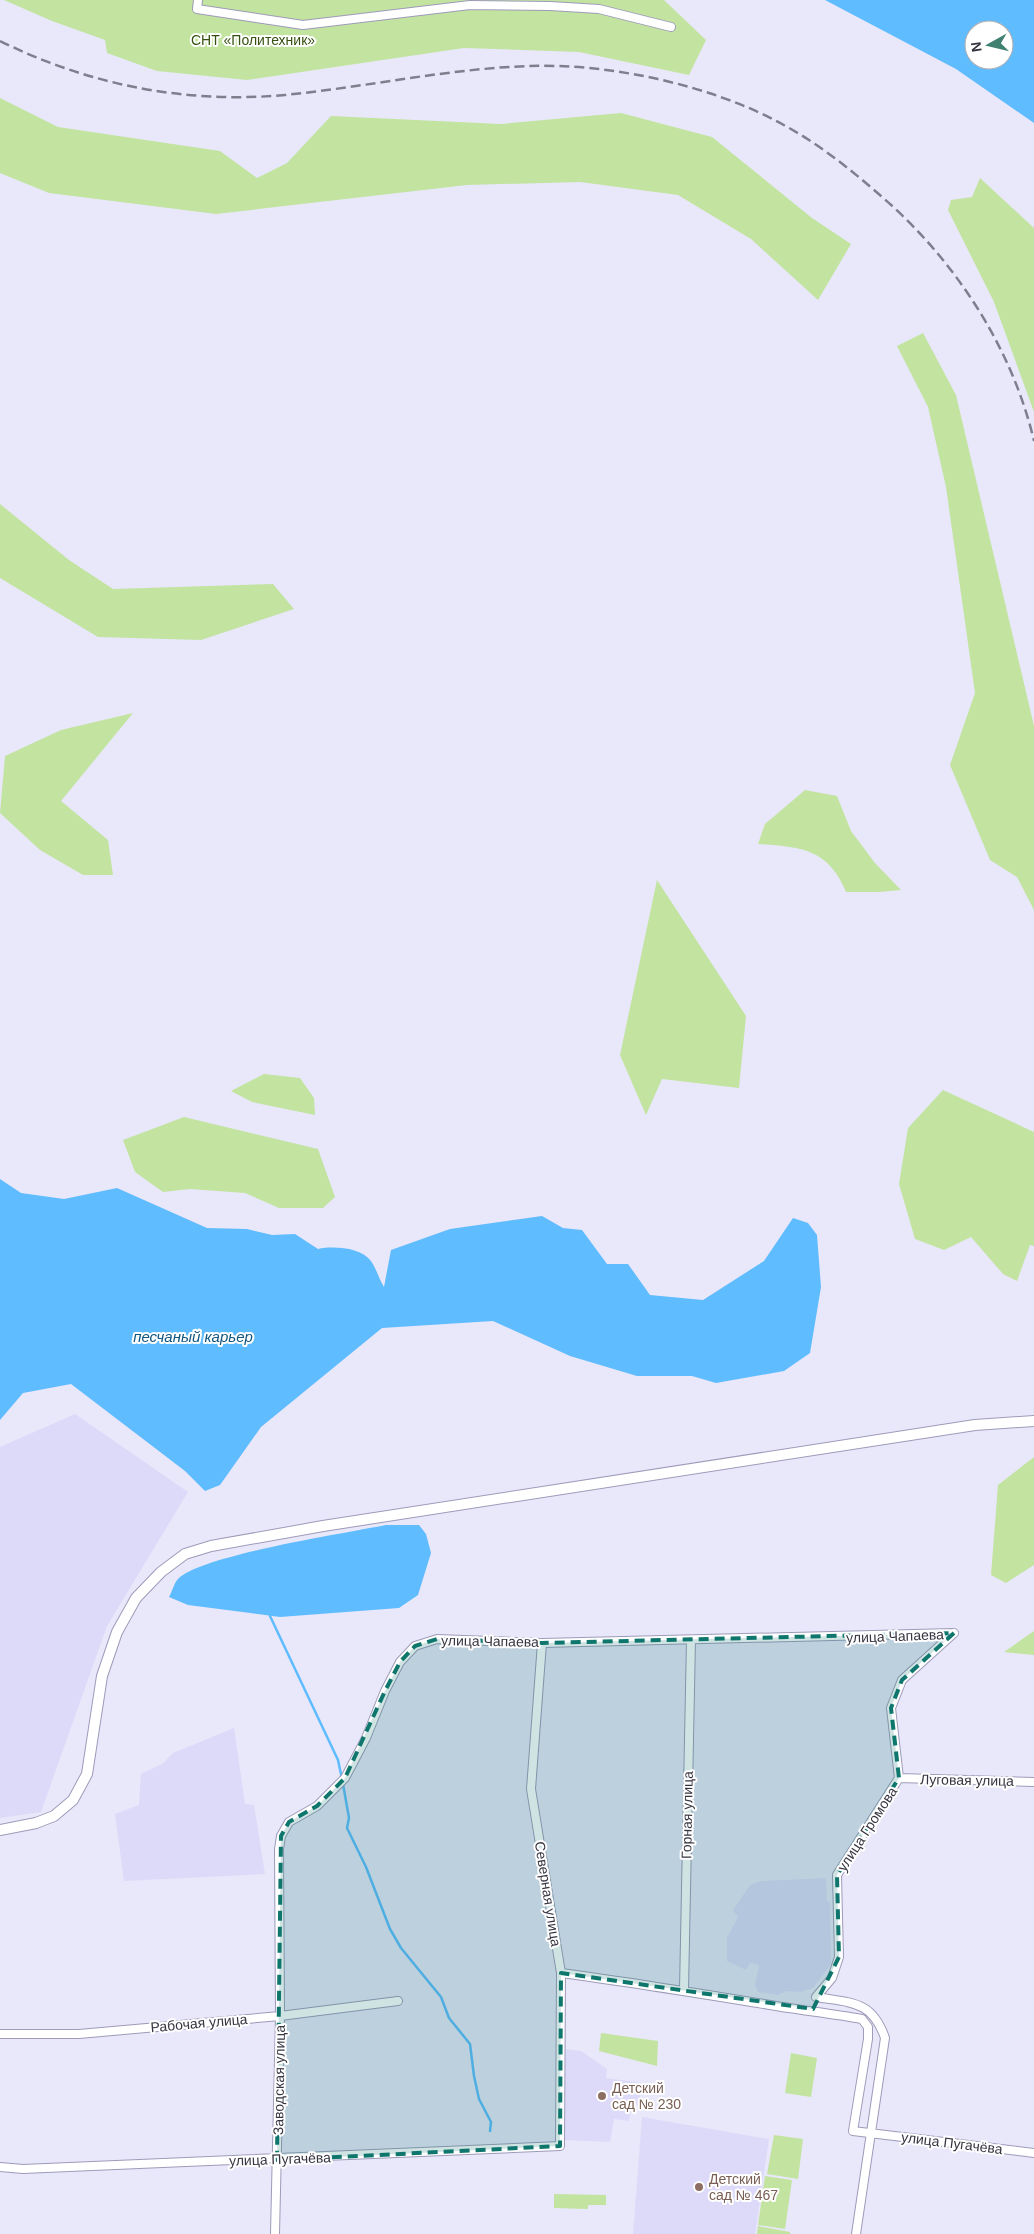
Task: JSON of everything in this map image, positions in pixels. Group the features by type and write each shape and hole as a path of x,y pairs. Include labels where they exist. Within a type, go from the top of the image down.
{"street":[{"path":"198,0 197,9 303,25 470,5 599,9 671,27"},
{"path":"0,1830 36,1823 54,1816 74,1800 87,1774 102,1676 117,1632 136,1598 161,1572 185,1554 211,1546 547,1490 975,1425 1034,1421"},
{"name":"улица Чапаева","path":"280,2016 279,1849 281,1836 289,1822 317,1806 345,1778 366,1738 385,1690 400,1662 415,1646 437,1639 542,1643 954,1634"},
{"name":"улица Громова","path":"816,1997 832,1978 839,1957 837,1875 899,1778 891,1708 902,1680 954,1634"},
{"name":"Горная улица","path":"684,1990 691,1640"},
{"name":"Северная улица","path":"542,1643 531,1789 561,1973 560,2146"},
{"name":"Луговая улица","path":"899,1778 1034,1782"},
{"path":"561,1973 684,1990 766,2004 813,2009 862,2019 868,2027 854,2131 871,2134"},
{"path":"813,2009 816,1997 862,2005 871,2012 880,2024 885,2038 856,2234"},
{"name":"Рабочая улица","path":"0,2034 79,2034 280,2016 398,2001"},
{"name":"Заводская улица","path":"275,2234 280,2016"},
{"name":"улица Пугачёва","path":"871,2134 1034,2152"},
{"name":"улица Пугачёва","path":"0,2167 23,2169 277,2160 560,2146"}],"highlighted area":[{"path":"954,1633 902,1680 891,1708 899,1778 837,1875 839,1957 813,2009 561,1973 560,2146 277,2160 281,1836 289,1822 317,1806 345,1778 400,1662 415,1646 437,1639 542,1643"}],"shaded area":[{"path":"75,1414 188,1492 107,1626 41,1812 0,1818 0,1447"},
{"path":"234,1728 245,1804 254,1805 265,1874 124,1881 115,1814 139,1805 141,1774 162,1764 173,1753"},
{"path":"826,1878 827,1902 830,1902 831,1964 813,1988 800,1992 786,1991 778,1995 758,1992 755,1985 759,1965 750,1963 746,1970 727,1961 727,1938 738,1917 733,1910 750,1885 762,1881"},
{"name":"Детский сад № 230","path":"564,2049 581,2051 607,2069 606,2078 642,2083 639,2105 632,2104 629,2121 614,2119 610,2142 564,2140"},
{"name":"Детский сад № 467","path":"642,2117 769,2139 755,2234 633,2234"}],"green space":[{"name":"СНТ «Политехник»","path":"4,0 664,0 706,40 689,75 579,52 464,48 247,80 157,71 107,53 105,40 52,21"},
{"path":"0,98 58,127 220,151 257,178 287,163 331,116 501,124 621,113 712,137 812,218 851,244 818,300 751,239 678,195 580,182 467,185 216,214 49,193 0,173"},
{"path":"980,178 1034,228 1034,412 994,302 948,210 951,200 972,197"},
{"path":"923,333 956,395 1034,726 1034,910 1017,877 990,860 950,765 975,693 946,487 928,407 897,346"},
{"path":"0,504 69,560 113,589 273,584 294,609 201,640 98,637 0,578"},
{"path":"133,713 61,801 108,840 113,875 83,875 40,850 0,813 5,756 61,730"},
{"path":"805,790 837,796 851,831 875,863 901,890 846,892 831,866 821,858 800,849 758,844 765,824"},
{"path":"657,880 746,1016 739,1088 662,1079 646,1115 620,1055"},
{"path":"264,1074 300,1078 314,1098 315,1115 252,1102 231,1091"},
{"path":"943,1090 1034,1132 1034,1246 1030,1245 1017,1281 1003,1274 971,1237 944,1250 915,1239 899,1184 908,1128"},
{"path":"184,1117 318,1149 335,1197 323,1208 279,1208 245,1193 190,1189 163,1192 135,1172 123,1140"},
{"path":"1034,1457 1034,1565 1006,1583 991,1575 998,1485"},
{"path":"1034,1631 1034,1655 1004,1652"},
{"path":"601,2033 658,2041 657,2066 599,2051"},
{"path":"791,2053 817,2058 811,2097 785,2093"},
{"path":"774,2135 803,2139 798,2179 767,2174"},
{"path":"765,2176 792,2180 785,2229 758,2225"},
{"path":"554,2194 606,2195 606,2205 588,2205 588,2209 554,2208"},
{"path":"758,2226 790,2232 790,2234 757,2234"}],"water":[{"path":"825,0 1034,0 1034,123 956,69"},
{"name":"песчаный карьер","path":"0,1179 21,1193 64,1199 117,1188 207,1228 247,1229 272,1235 295,1234 318,1249 338,1248 353,1250 366,1256 371,1261 384,1287 391,1250 450,1229 542,1216 563,1228 582,1230 607,1264 628,1264 650,1295 703,1300 764,1261 793,1218 808,1223 817,1235 821,1287 810,1353 784,1371 716,1383 692,1376 637,1376 570,1356 493,1321 382,1328 261,1427 220,1485 205,1491 185,1471 71,1384 23,1393 0,1420"},
{"path":"386,1525 419,1525 426,1534 431,1553 418,1595 399,1608 280,1617 188,1605 169,1597 178,1579 192,1570 215,1562 276,1546"}],"waterway":[{"path":"270,1616 338,1760 342,1779"},
{"path":"343,1784 349,1818 347,1828 366,1867 390,1929 401,1948 441,1997 449,2018 470,2044 479,2099 491,2122 490,2131"}],"railway":[{"path":"0,41 68,69 103,80 139,88 211,97 285,95 436,74 497,68 559,66 592,68 659,79 724,98 782,124 821,148 881,196 933,248 956,276 977,307 995,339 1011,372 1024,406 1034,441"}],"place":[{"name":"Детский сад № 230","path":"602,2096"},
{"name":"Детский сад № 467","path":"699,2187"}]}
